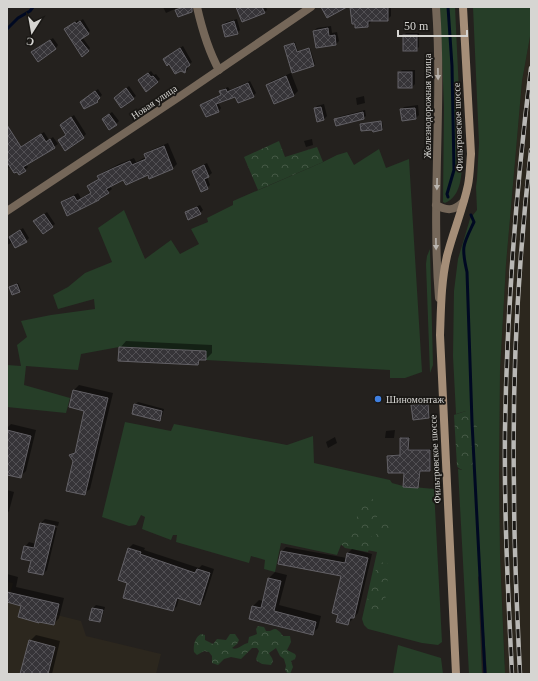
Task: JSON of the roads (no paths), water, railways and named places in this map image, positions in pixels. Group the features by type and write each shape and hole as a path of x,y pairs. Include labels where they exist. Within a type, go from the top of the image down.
{"main road":[{"name":"Фильтровское шоссе","path":"456,674 440,343 440,314 445,268 468,185 471,154 463,7"}],"street":[{"path":"197,7 205,40 213,60 219,70"},
{"name":"Новая улица","path":"7,211 311,7"},
{"name":"Железнодорожная улица","path":"436,7 438,78 436,205 437,269 440,314"},
{"path":"436,205 448,210 454,209 463,202"}],"waterway":[{"path":"7,29 18,18 30,11 33,7"},
{"path":"448,7 452,66 454,170 447,194 448,197"},
{"path":"471,215 474,222 465,241 464,256 467,272 472,422 485,674"}],"railway":[{"path":"512,674 506,521 506,385 513,249 531,68"},
{"path":"520,674 515,536 514,405 519,277 531,150"}],"place":[{"name":"Шиномонтаж","path":"378,399"}]}
